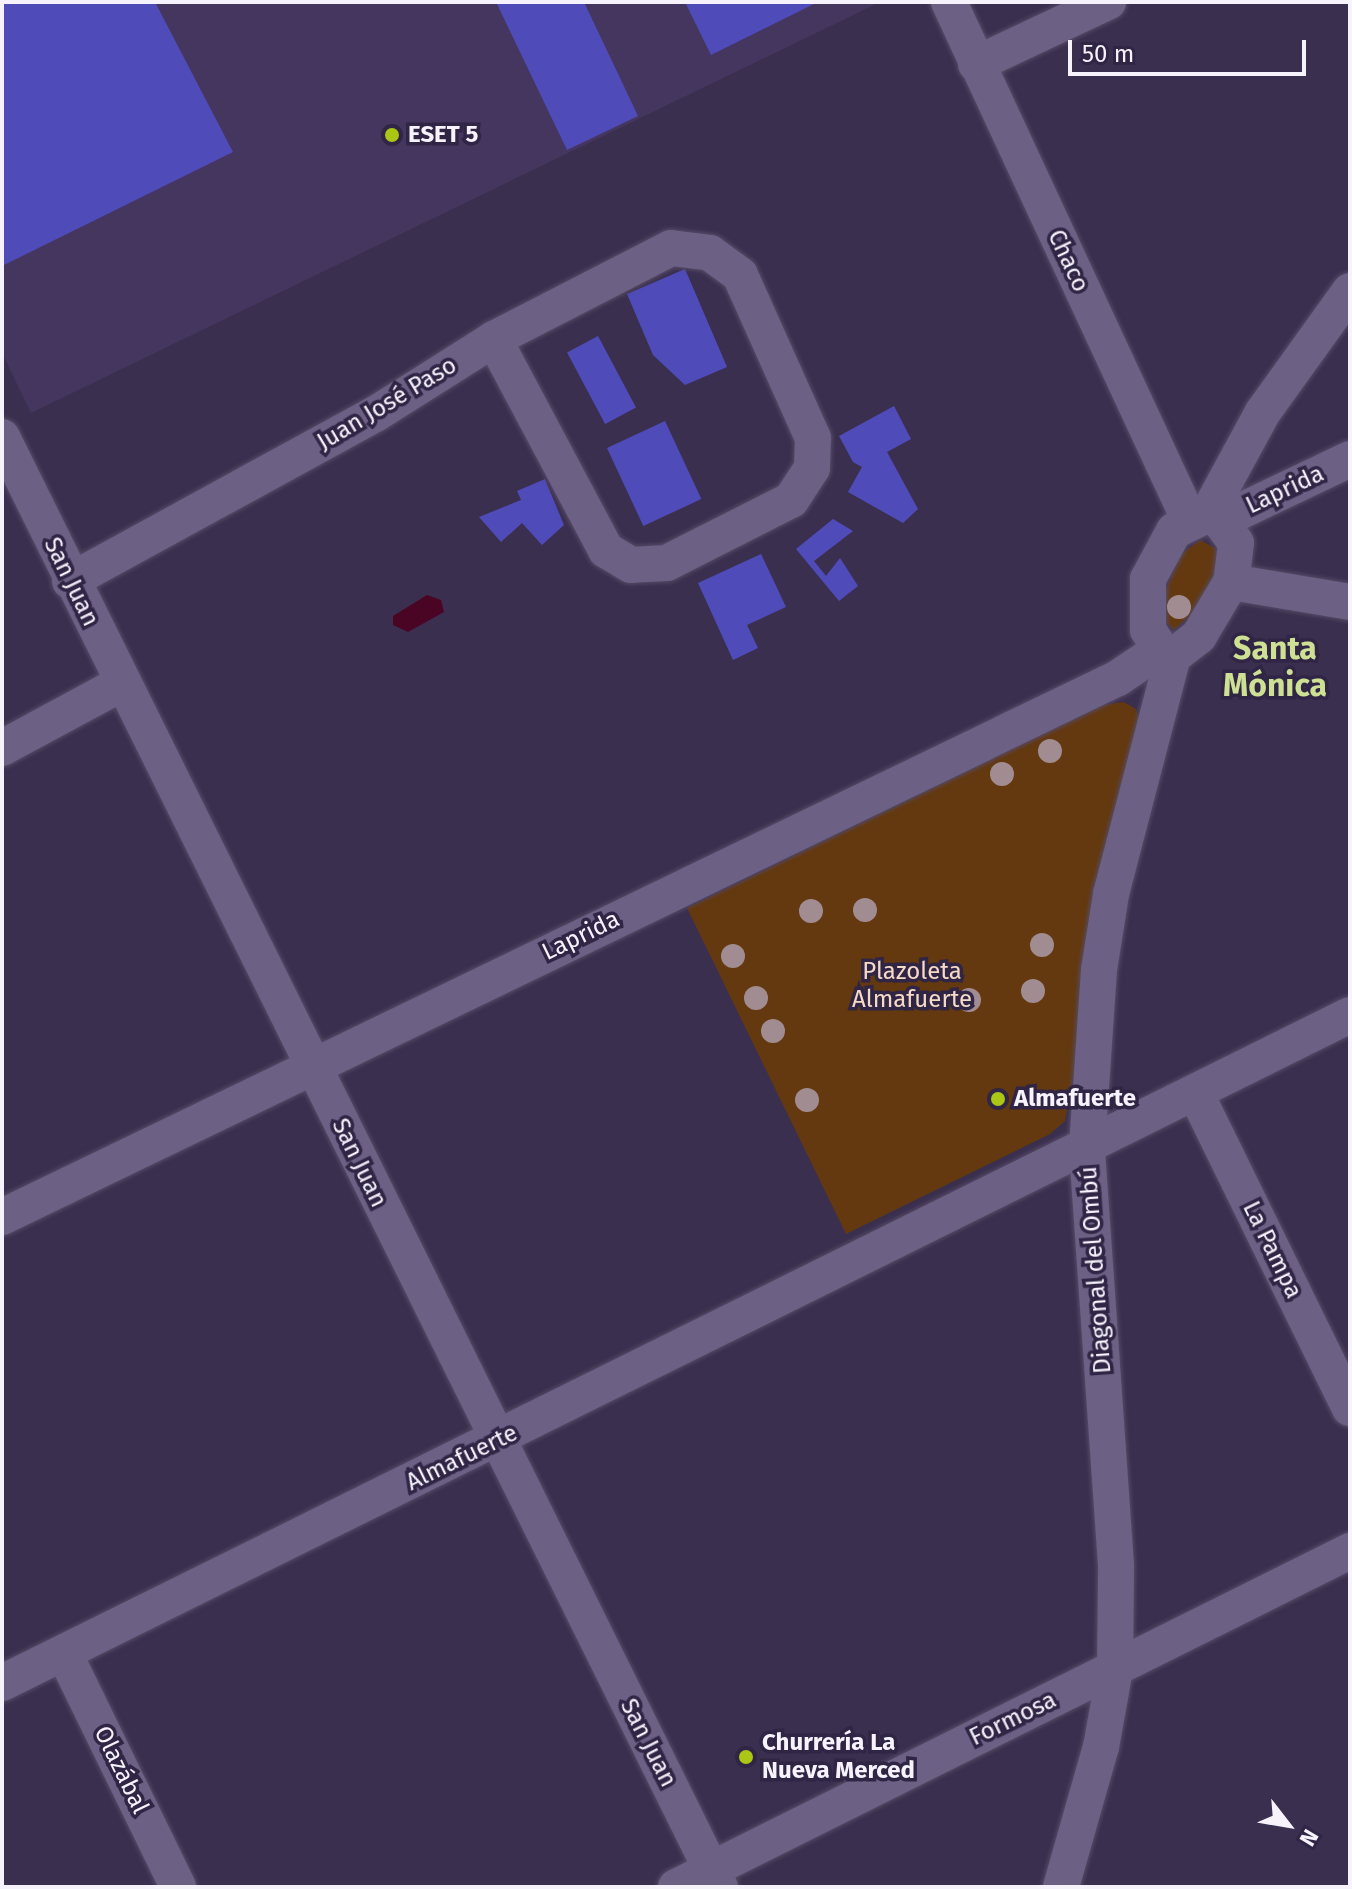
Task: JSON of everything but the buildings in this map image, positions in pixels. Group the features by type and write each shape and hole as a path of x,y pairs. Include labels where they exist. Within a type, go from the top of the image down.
{"street":[{"name":"Chaco","path":"949,2 976,64 1205,518"},
{"path":"976,64 1108,2"},
{"name":"Juan José Paso","path":"70,581 377,413 494,339 671,248 710,253 740,275 813,438 812,468 791,500 667,563 631,565 606,550 494,339"},
{"path":"1205,518 1236,543 1231,582 1209,624 1165,654 1145,612 1148,579 1162,547 1205,518 1263,412 1350,291"},
{"name":"San Juan","path":"2,437 70,581 716,1878"},
{"name":"Laprida","path":"1205,518 1350,459"},
{"path":"1231,582 1350,602"},
{"name":"Laprida","path":"2,1217 1165,654"},
{"name":"Diagonal del Ombú","path":"1061,1887 1101,1747 1115,1669 1116,1565 1087,1146 1104,931 1165,654"},
{"path":"2,748 122,683"},
{"name":"Almafuerte","path":"2,1683 497,1441 1350,1015"},
{"name":"La Pampa","path":"1195,1092 1350,1408"},
{"name":"Formosa","path":"676,1887 716,1878 1115,1669 1350,1551"},
{"name":"Olazábal","path":"64,1653 178,1887"}],"shaded area":[{"path":"2,2 876,4 31,413 2,353"},
{"path":"427,595 441,600 444,612 408,632 393,625 393,616"}],"green space":[{"path":"1200,540 1215,548 1219,563 1203,604 1174,630 1164,620 1166,590 1180,555"},
{"name":"Plazoleta Almafuerte","path":"1124,702 1136,709 1140,722 1065,1121 1050,1134 846,1234 687,908 1103,705"}],"place":[{"name":"ESET 5","path":"392,135"},
{"name":"Almafuerte","path":"998,1099"},
{"name":"Churrería La Nueva Merced","path":"746,1757"}],"district":[{"name":"Santa Mónica","path":"1275,668"}]}
